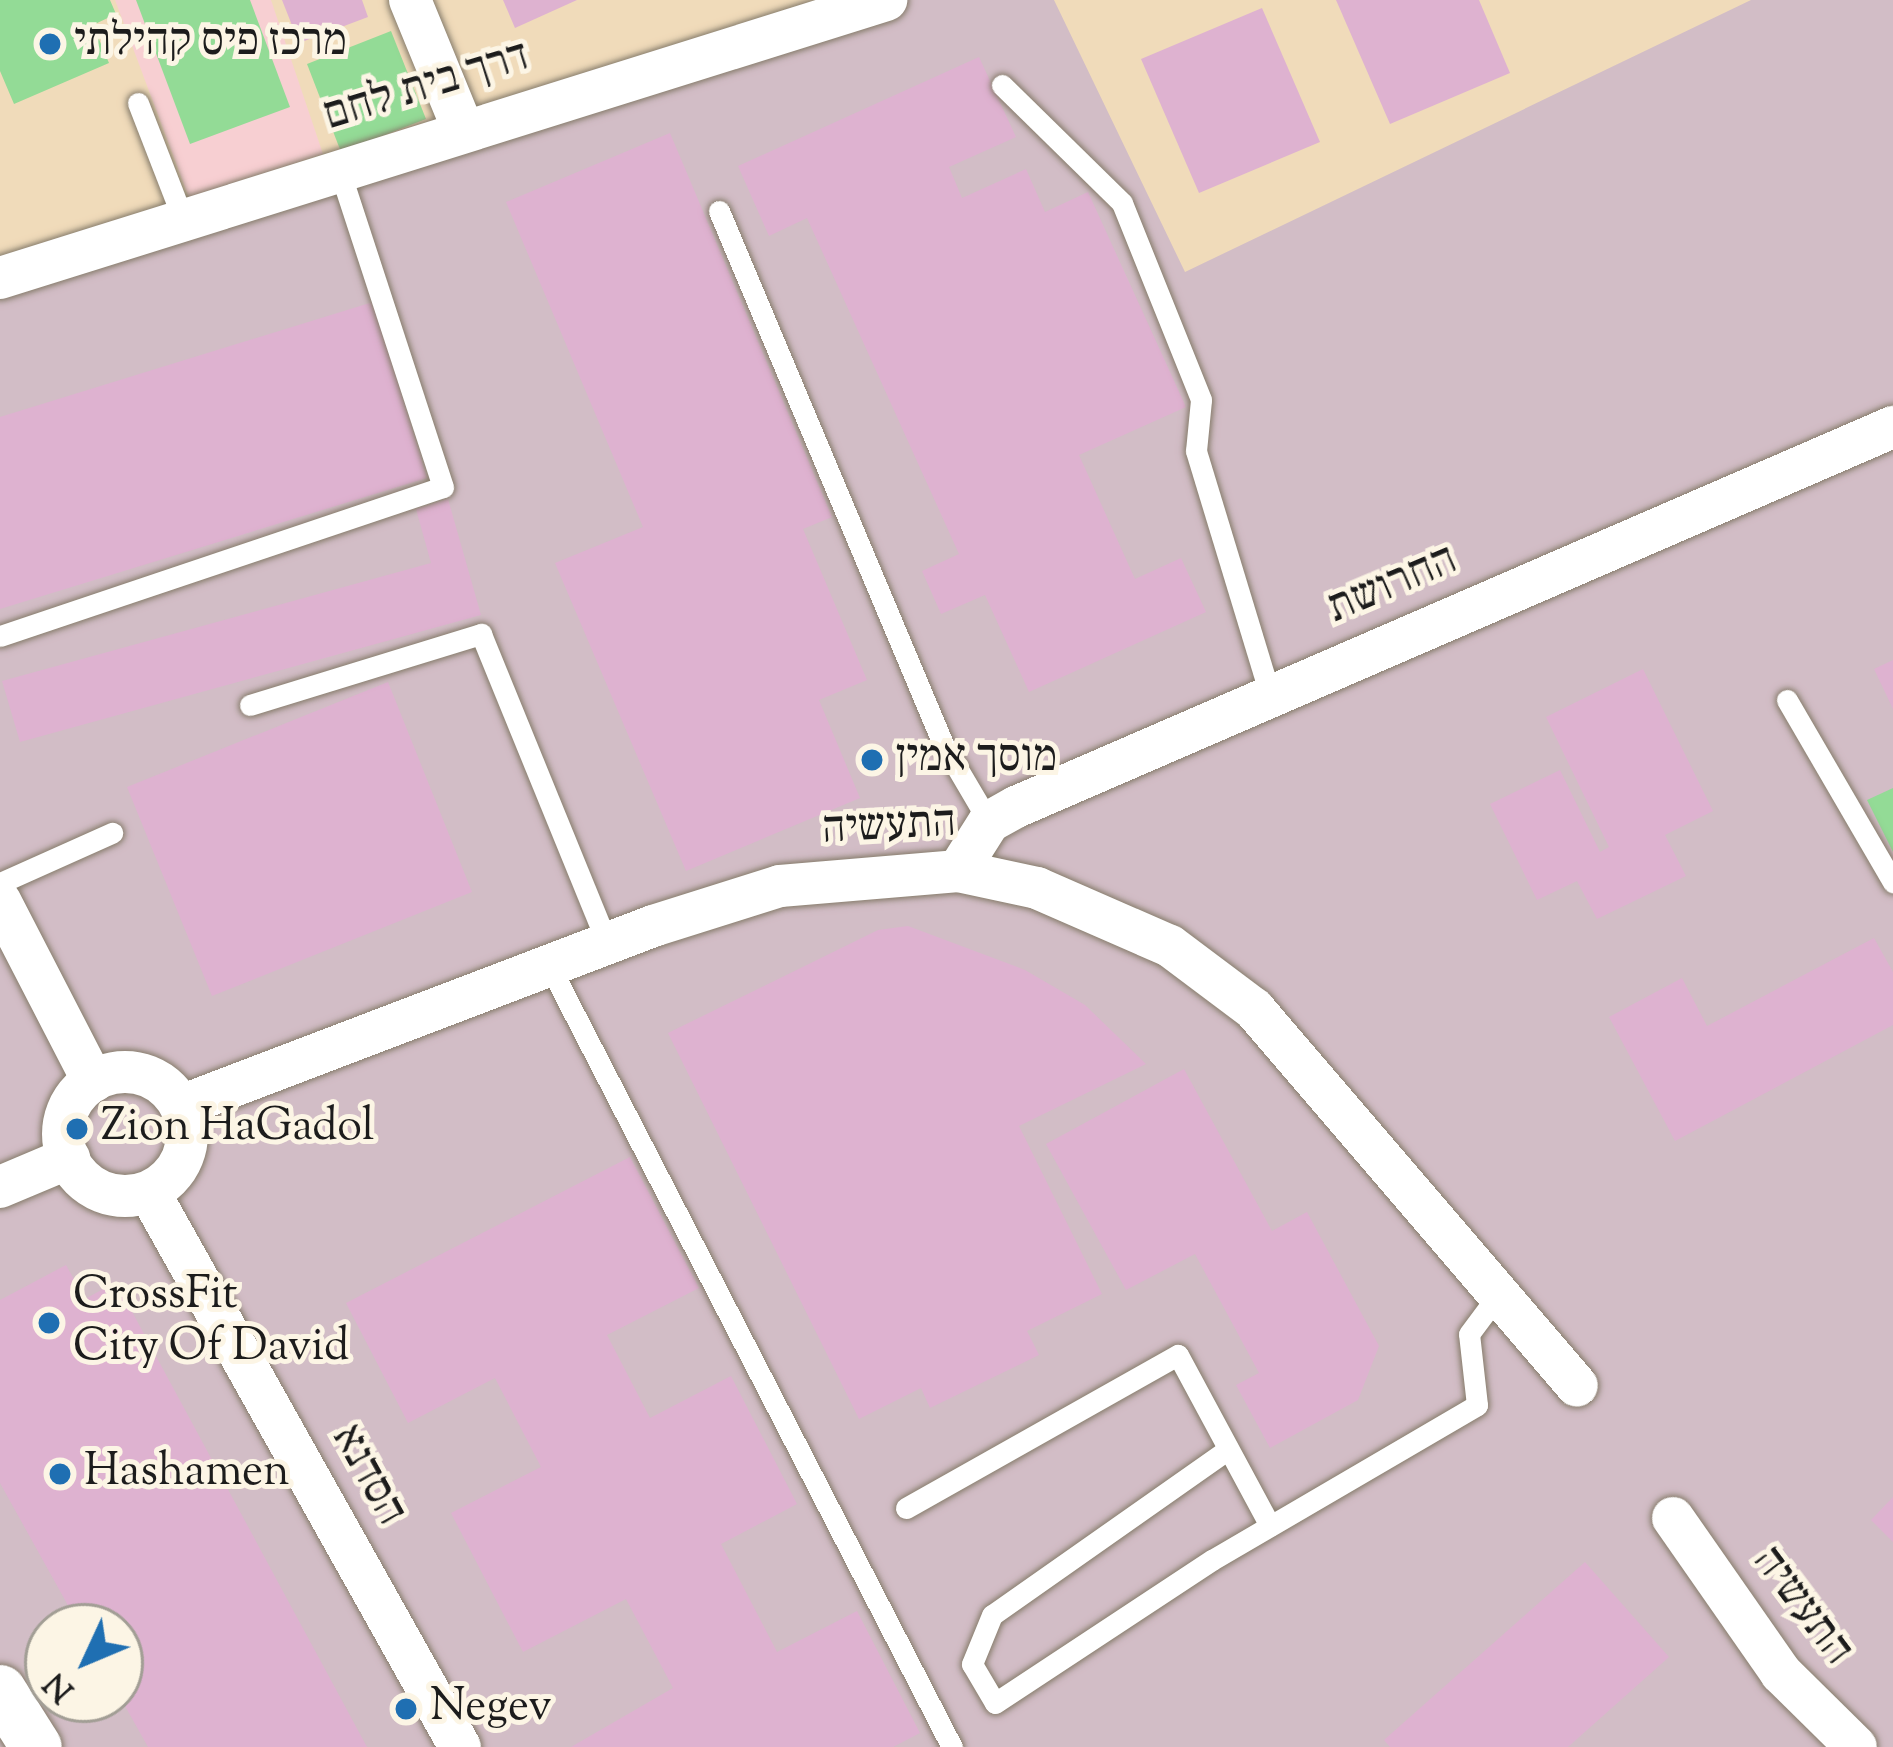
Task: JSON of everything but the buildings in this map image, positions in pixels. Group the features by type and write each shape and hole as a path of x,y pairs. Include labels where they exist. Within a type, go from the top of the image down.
{"street":[{"path":"410,0 463,129"},
{"name":"דרך בית לחם","path":"0,278 886,0"},
{"name":"החרושת","path":"989,822 1270,694 1893,428"},
{"path":"958,871 989,822"},
{"name":"התעשיה","path":"181,1106 607,943 779,886 958,871 1037,888 1205,968 1254,1009 1577,1386"},
{"path":"0,901 93,1082"},
{"path":"132,1072 152,1078 181,1106 186,1146 179,1165 149,1192 109,1194 69,1158 68,1112 93,1082 132,1072"},
{"path":"0,1187 69,1158"},
{"name":"הסדנא","path":"149,1192 460,1747"},
{"name":"התעשיה","path":"1672,1518 1781,1673 1856,1747"},
{"path":"0,1690 30,1745"}],"lane":[{"path":"1002,85 1123,203 1201,400 1196,451 1270,694"},
{"path":"138,103 183,219"},
{"path":"0,636 443,487 339,168"},
{"path":"719,211 943,744 989,822"},
{"path":"250,705 481,634 607,943"},
{"path":"1787,700 1893,882"},
{"path":"0,883 112,833"},
{"path":"549,965 952,1747"},
{"path":"1227,1450 992,1615 972,1664 995,1703 1270,1526 1477,1405 1469,1334 1498,1295"},
{"path":"905,1508 1178,1355 1270,1526"}],"shaded area":[{"path":"115,0 271,0 323,154 189,198"},
{"path":"902,0 1054,0 1185,272 1751,0 1893,0 1893,1747 0,1747 0,279"}],"green space":[{"name":"מרכז פיס קהילתי","path":"0,0 110,0 116,14 93,25 109,63 14,104 0,71"},
{"path":"136,0 250,0 290,107 190,144"},
{"path":"391,31 426,119 341,152 307,64"},
{"path":"1893,788 1893,852 1867,800"}],"place":[{"name":"מרכז פיס קהילתי","path":"50,44"},
{"name":"מוסך אמין","path":"872,760"},
{"name":"Zion HaGadol","path":"77,1129"},
{"name":"CrossFit City Of David","path":"49,1323"},
{"name":"Hashamen","path":"60,1474"},
{"name":"Negev","path":"406,1709"}]}
